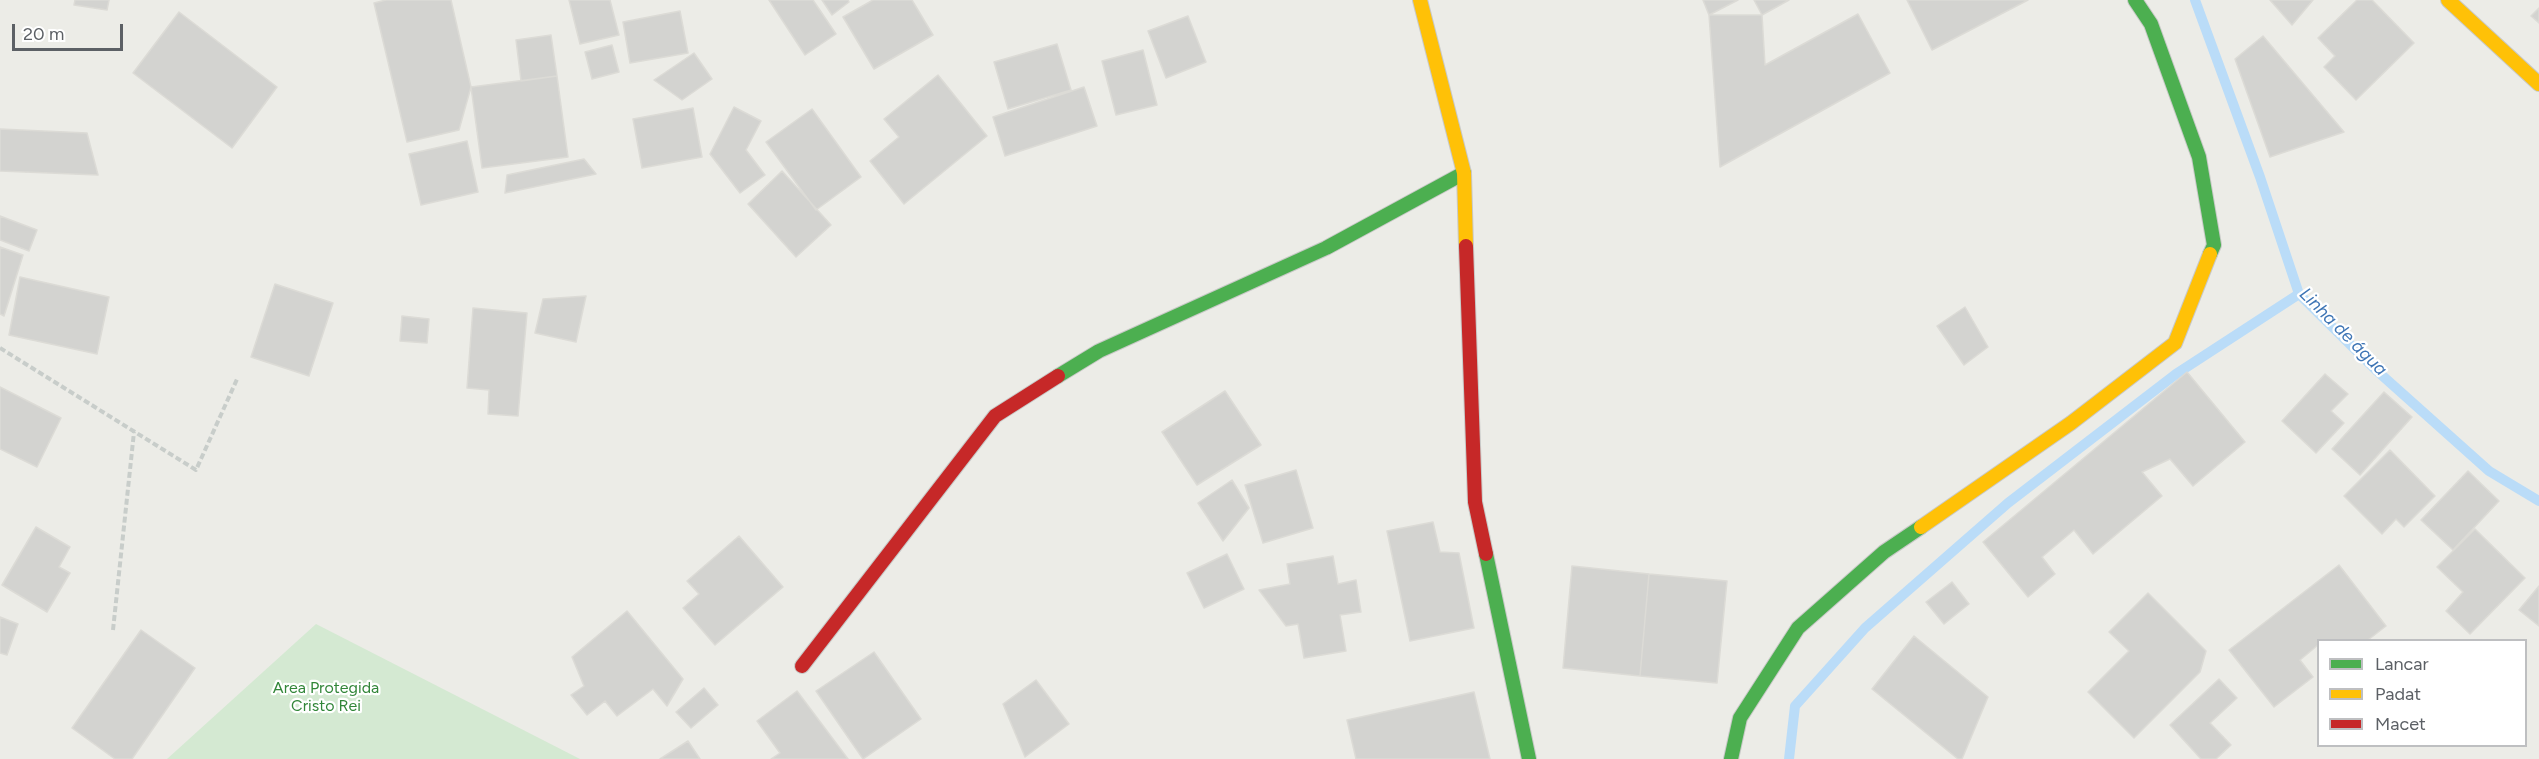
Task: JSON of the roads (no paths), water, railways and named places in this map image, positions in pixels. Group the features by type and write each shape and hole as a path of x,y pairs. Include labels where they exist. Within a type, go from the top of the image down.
{"street":[{"path":"1420,0 1464,173 1475,502 1529,759"},
{"path":"1731,759 1740,718 1798,628 1884,552 2071,423 2175,343 2214,245 2199,157 2151,24 2135,0"},
{"path":"2448,0 2539,84"},
{"path":"802,666 995,416 1099,351 1326,248 1464,173"}],"waterway":[{"name":"Linha de água","path":"2195,0 2260,177 2299,294 2376,370 2489,471 2539,501"},
{"path":"1789,759 1795,706 1865,628 2008,503 2176,374 2299,294"}],"park label":[{"name":"Area Protegida Cristo Rei","path":"326,697"}]}
